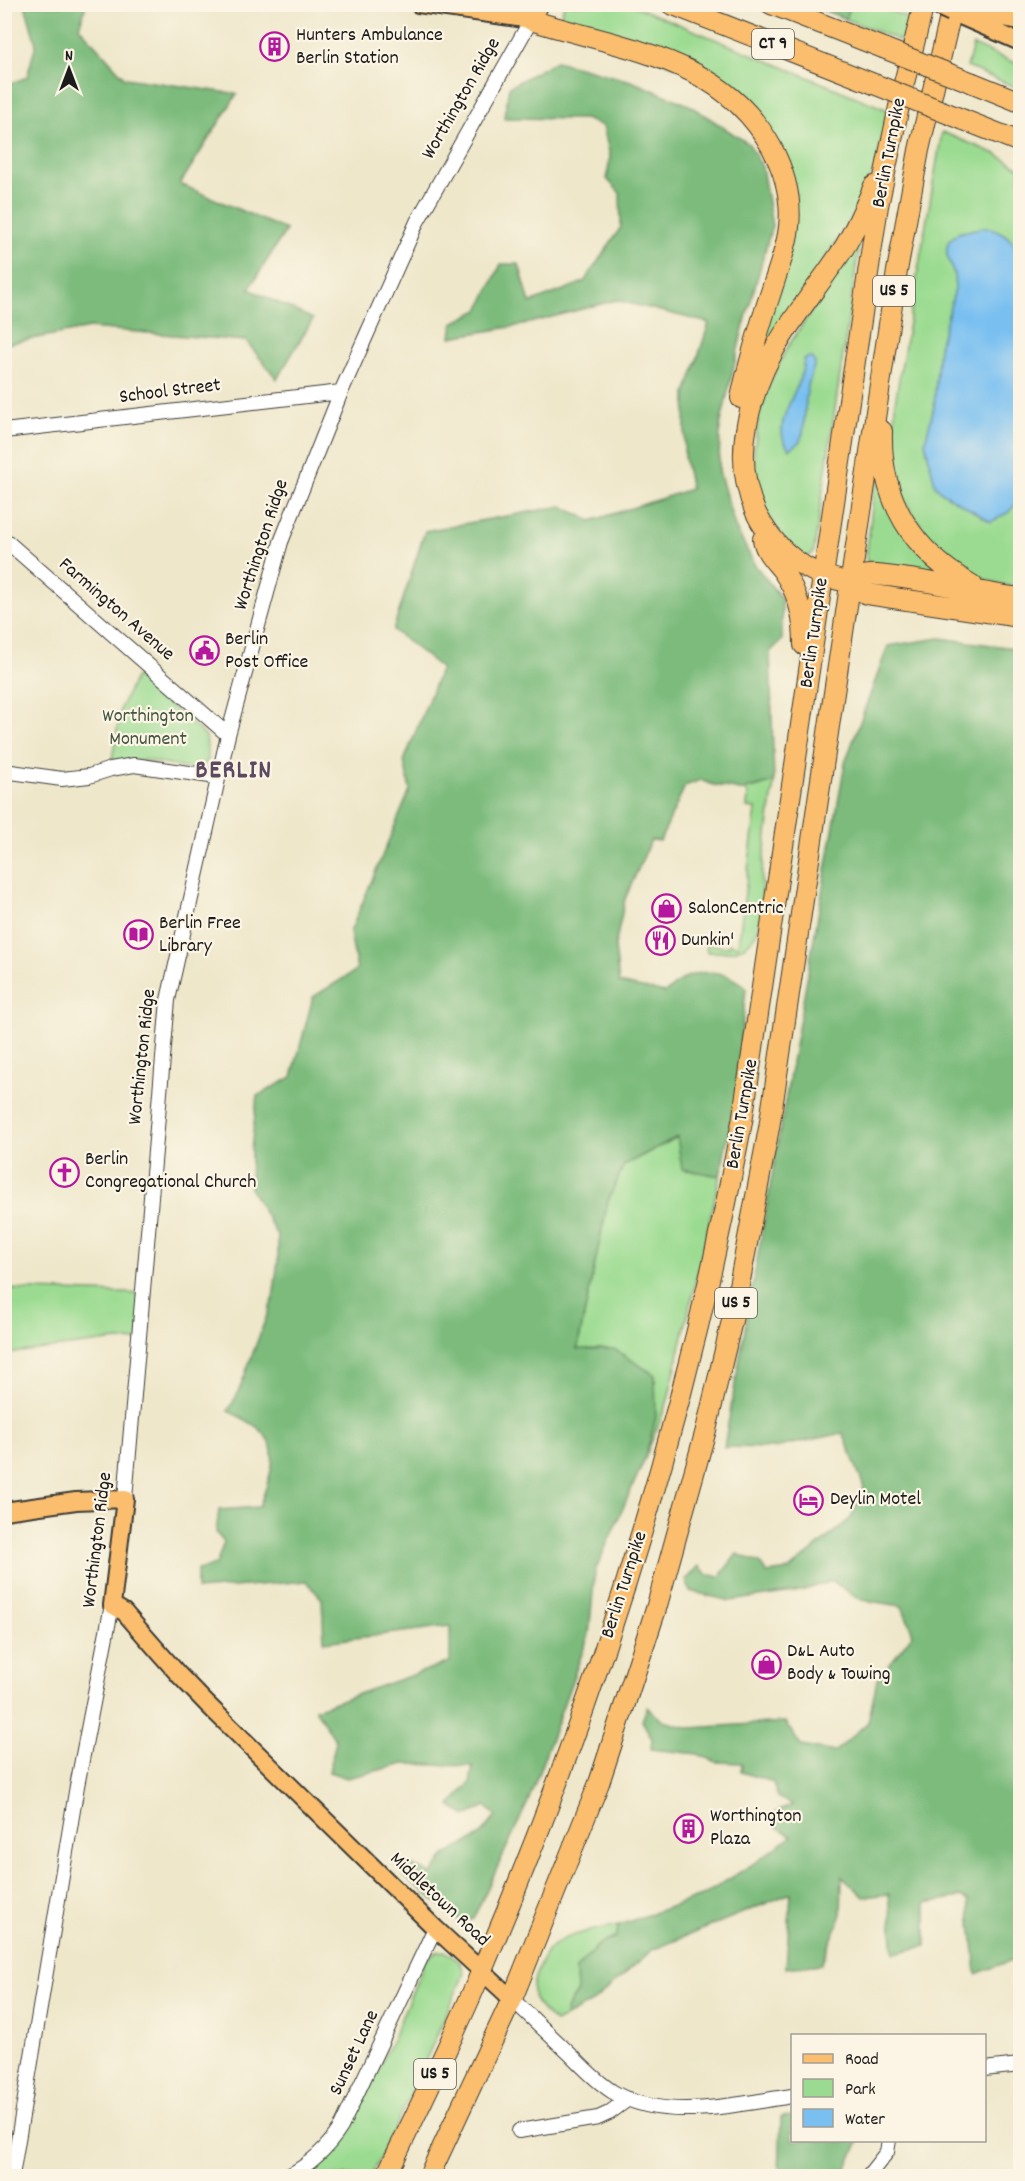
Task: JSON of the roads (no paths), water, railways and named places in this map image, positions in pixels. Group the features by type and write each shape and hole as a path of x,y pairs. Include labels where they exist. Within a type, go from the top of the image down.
{"highway":[{"path":"516,4 658,56 699,74 743,107 776,155 787,187 789,226 785,247 744,383 740,412 745,436"},
{"name":"CT 9","path":"671,4 1020,142"},
{"name":"CT 9","path":"771,4 1020,102"},
{"name":"Berlin Turnpike","path":"386,2176 483,1970 541,1826 606,1645 641,1538 691,1360 719,1241 742,1122 869,267 888,160 924,4"},
{"path":"952,9 988,21 1020,19"},
{"name":"Berlin Turnpike","path":"429,2176 512,1999 573,1849 618,1727 674,1549 721,1369 747,1249 778,1076 879,386 909,202 952,9"},
{"path":"972,123 1020,154"},
{"path":"888,160 850,238 790,322 767,361 754,394 745,436 746,483 752,503 762,524 774,540 804,566 823,575 850,581 862,575 874,574 1020,598"},
{"path":"879,386 883,408 884,465 888,486 896,506 910,530 929,554 948,571 985,592"},
{"path":"762,524 765,548 789,580 800,605 808,678"},
{"path":"850,581 857,590 867,594 1020,617"}],"main road":[{"path":"418,4 535,12"},
{"path":"932,4 952,9"},
{"path":"988,21 1020,42"},
{"path":"4,1510 125,1499"},
{"name":"Worthington Ridge","path":"112,1605 125,1499"},
{"name":"Middletown Road","path":"112,1605 124,1612 193,1689 435,1928 512,1999"}],"street":[{"name":"Worthington Ridge","path":"125,1499 168,1000 217,777 281,542 341,392 417,222 535,12"},
{"name":"School Street","path":"4,431 341,392"},
{"name":"Farmington Avenue","path":"4,538 228,735"},
{"path":"4,771 62,779 89,776 134,765 217,777"},
{"name":"Worthington Ridge","path":"12,2176 68,1841 112,1605"},
{"name":"Sunset Lane","path":"288,2176 318,2156 341,2127 435,1928"},
{"name":"Middletown Road","path":"512,1999 593,2077 615,2093 628,2099 660,2108 679,2109 726,2106 791,2096"},
{"path":"986,2069 1020,2065"},
{"path":"519,2131 598,2118 609,2114 628,2099"},
{"path":"868,2176 887,2152 889,2142"}],"water":[{"path":"985,227 1007,237 1015,246 1020,257 1020,498 1009,512 991,522 941,492 935,485 925,442 934,407 939,347 955,289 947,247 949,241 958,233"},
{"path":"809,357 815,363 807,389 803,433 799,443 790,449 784,442 783,424 788,405 800,379 804,360"}],"place":[{"name":"Hunters Ambulance Berlin Station","path":"275,47"},
{"name":"Berlin Post Office","path":"204,651"},
{"name":"SalonCentric","path":"667,909"},
{"name":"Berlin Free Library","path":"138,935"},
{"name":"Dunkin'","path":"660,941"},
{"name":"Berlin Congregational Church","path":"64,1172"},
{"name":"Deylin Motel","path":"809,1500"},
{"name":"D&L Auto Body & Towing","path":"766,1664"},
{"name":"Worthington Plaza","path":"689,1829"}],"district":[{"name":"BERLIN","path":"234,771"}],"park label":[{"name":"Worthington Monument","path":"148,728"}]}
